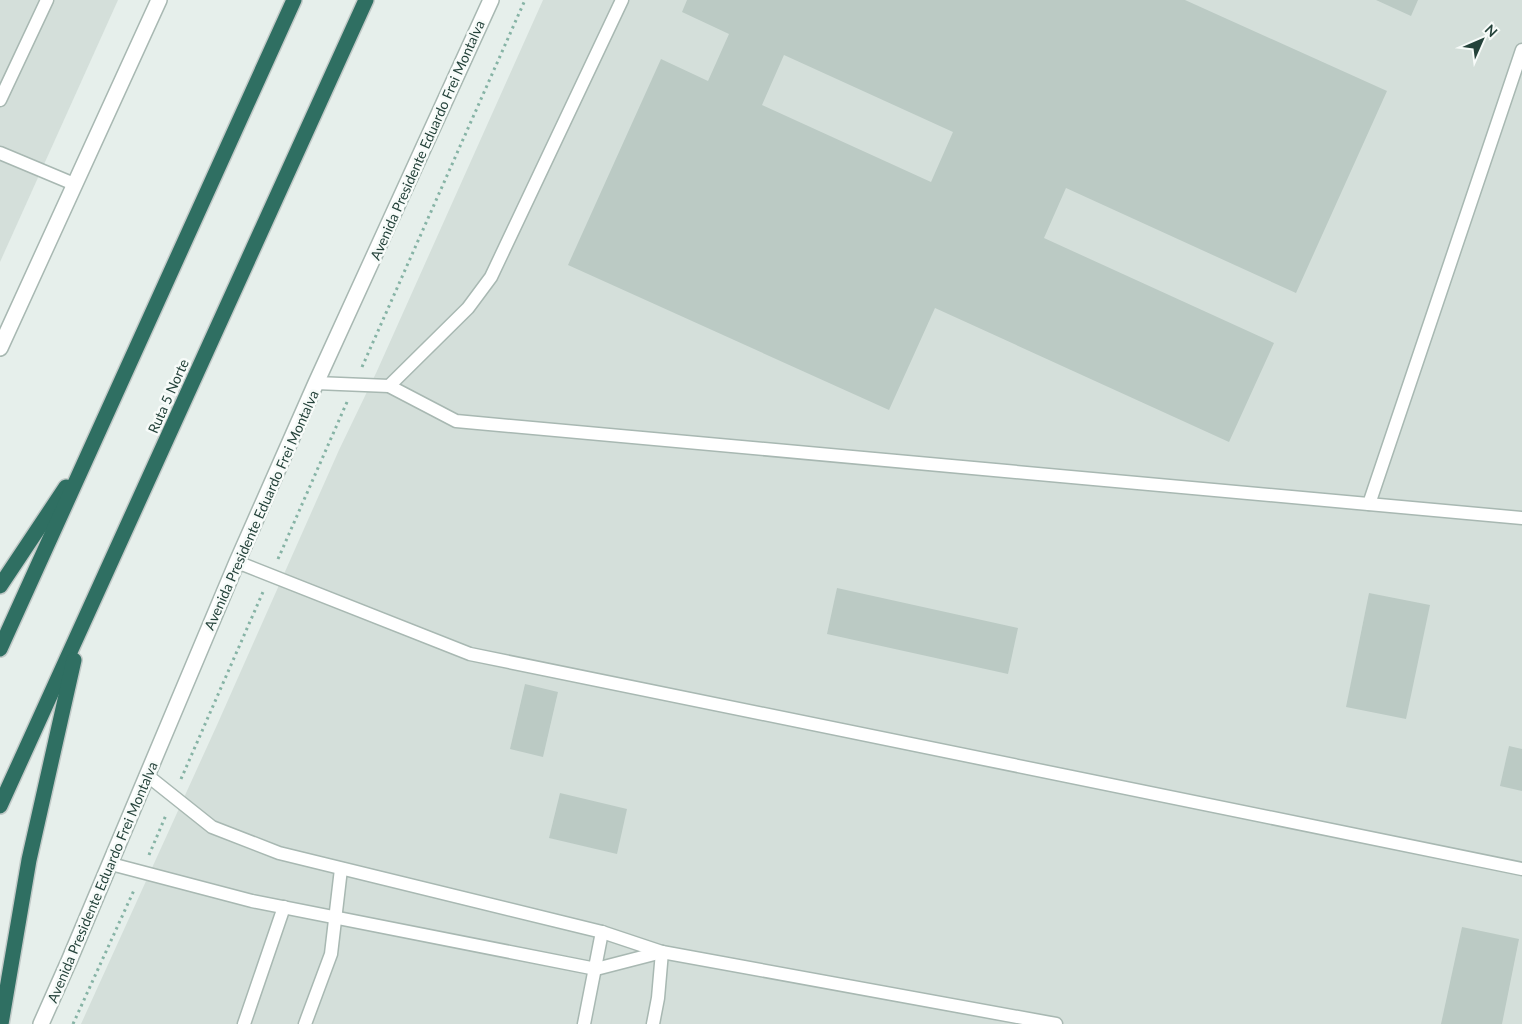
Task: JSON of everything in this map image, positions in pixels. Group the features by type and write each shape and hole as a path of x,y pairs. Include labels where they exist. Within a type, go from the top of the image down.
{"highway":[{"path":"0,649 294,0"},
{"name":"Ruta 5 Norte","path":"0,806 366,0"},
{"path":"0,586 89,452"},
{"path":"1,1024 29,860 81,627"}],"street":[{"path":"0,348 159,0"},
{"name":"Avenida Presidente Eduardo Frei Montalva","path":"41,1024 111,864 237,562 316,383 491,0"}],"lane":[{"path":"0,100 47,0"},
{"path":"389,386 468,308 492,277 622,0"},
{"path":"1369,504 1522,50"},
{"path":"0,153 74,184"},
{"path":"316,383 389,386 456,421 1522,518"},
{"path":"237,562 470,654 1522,869"},
{"path":"148,776 212,827 279,853 602,932 662,952 1056,1024"},
{"path":"111,864 252,901 596,969 662,952"},
{"path":"305,1024 331,954 341,869"},
{"path":"244,1024 284,907"},
{"path":"584,1024 602,932"},
{"path":"653,1024 658,998 662,952"}],"path":[{"path":"73,1024 142,872 354,384 525,0"}],"shaded area":[{"path":"0,0 118,0 0,262"},
{"path":"543,0 1522,0 1522,1024 81,1024"}],"building":[{"path":"687,0 1185,0 1387,91 1296,293 1066,188 1044,238 1274,343 1229,442 935,308 889,410 568,265 661,59 708,81 729,34 682,12","holes":["784,55 953,132 931,182 762,105"]},
{"path":"1376,0 1418,0 1411,16"},
{"path":"837,588 1018,628 1008,674 827,634"},
{"path":"1369,593 1430,605 1406,719 1346,707"},
{"path":"525,684 558,692 543,757 510,749"},
{"path":"1509,746 1522,749 1522,791 1500,786"},
{"path":"560,793 627,809 617,854 549,838"},
{"path":"1462,927 1519,939 1502,1024 1441,1024"}]}
